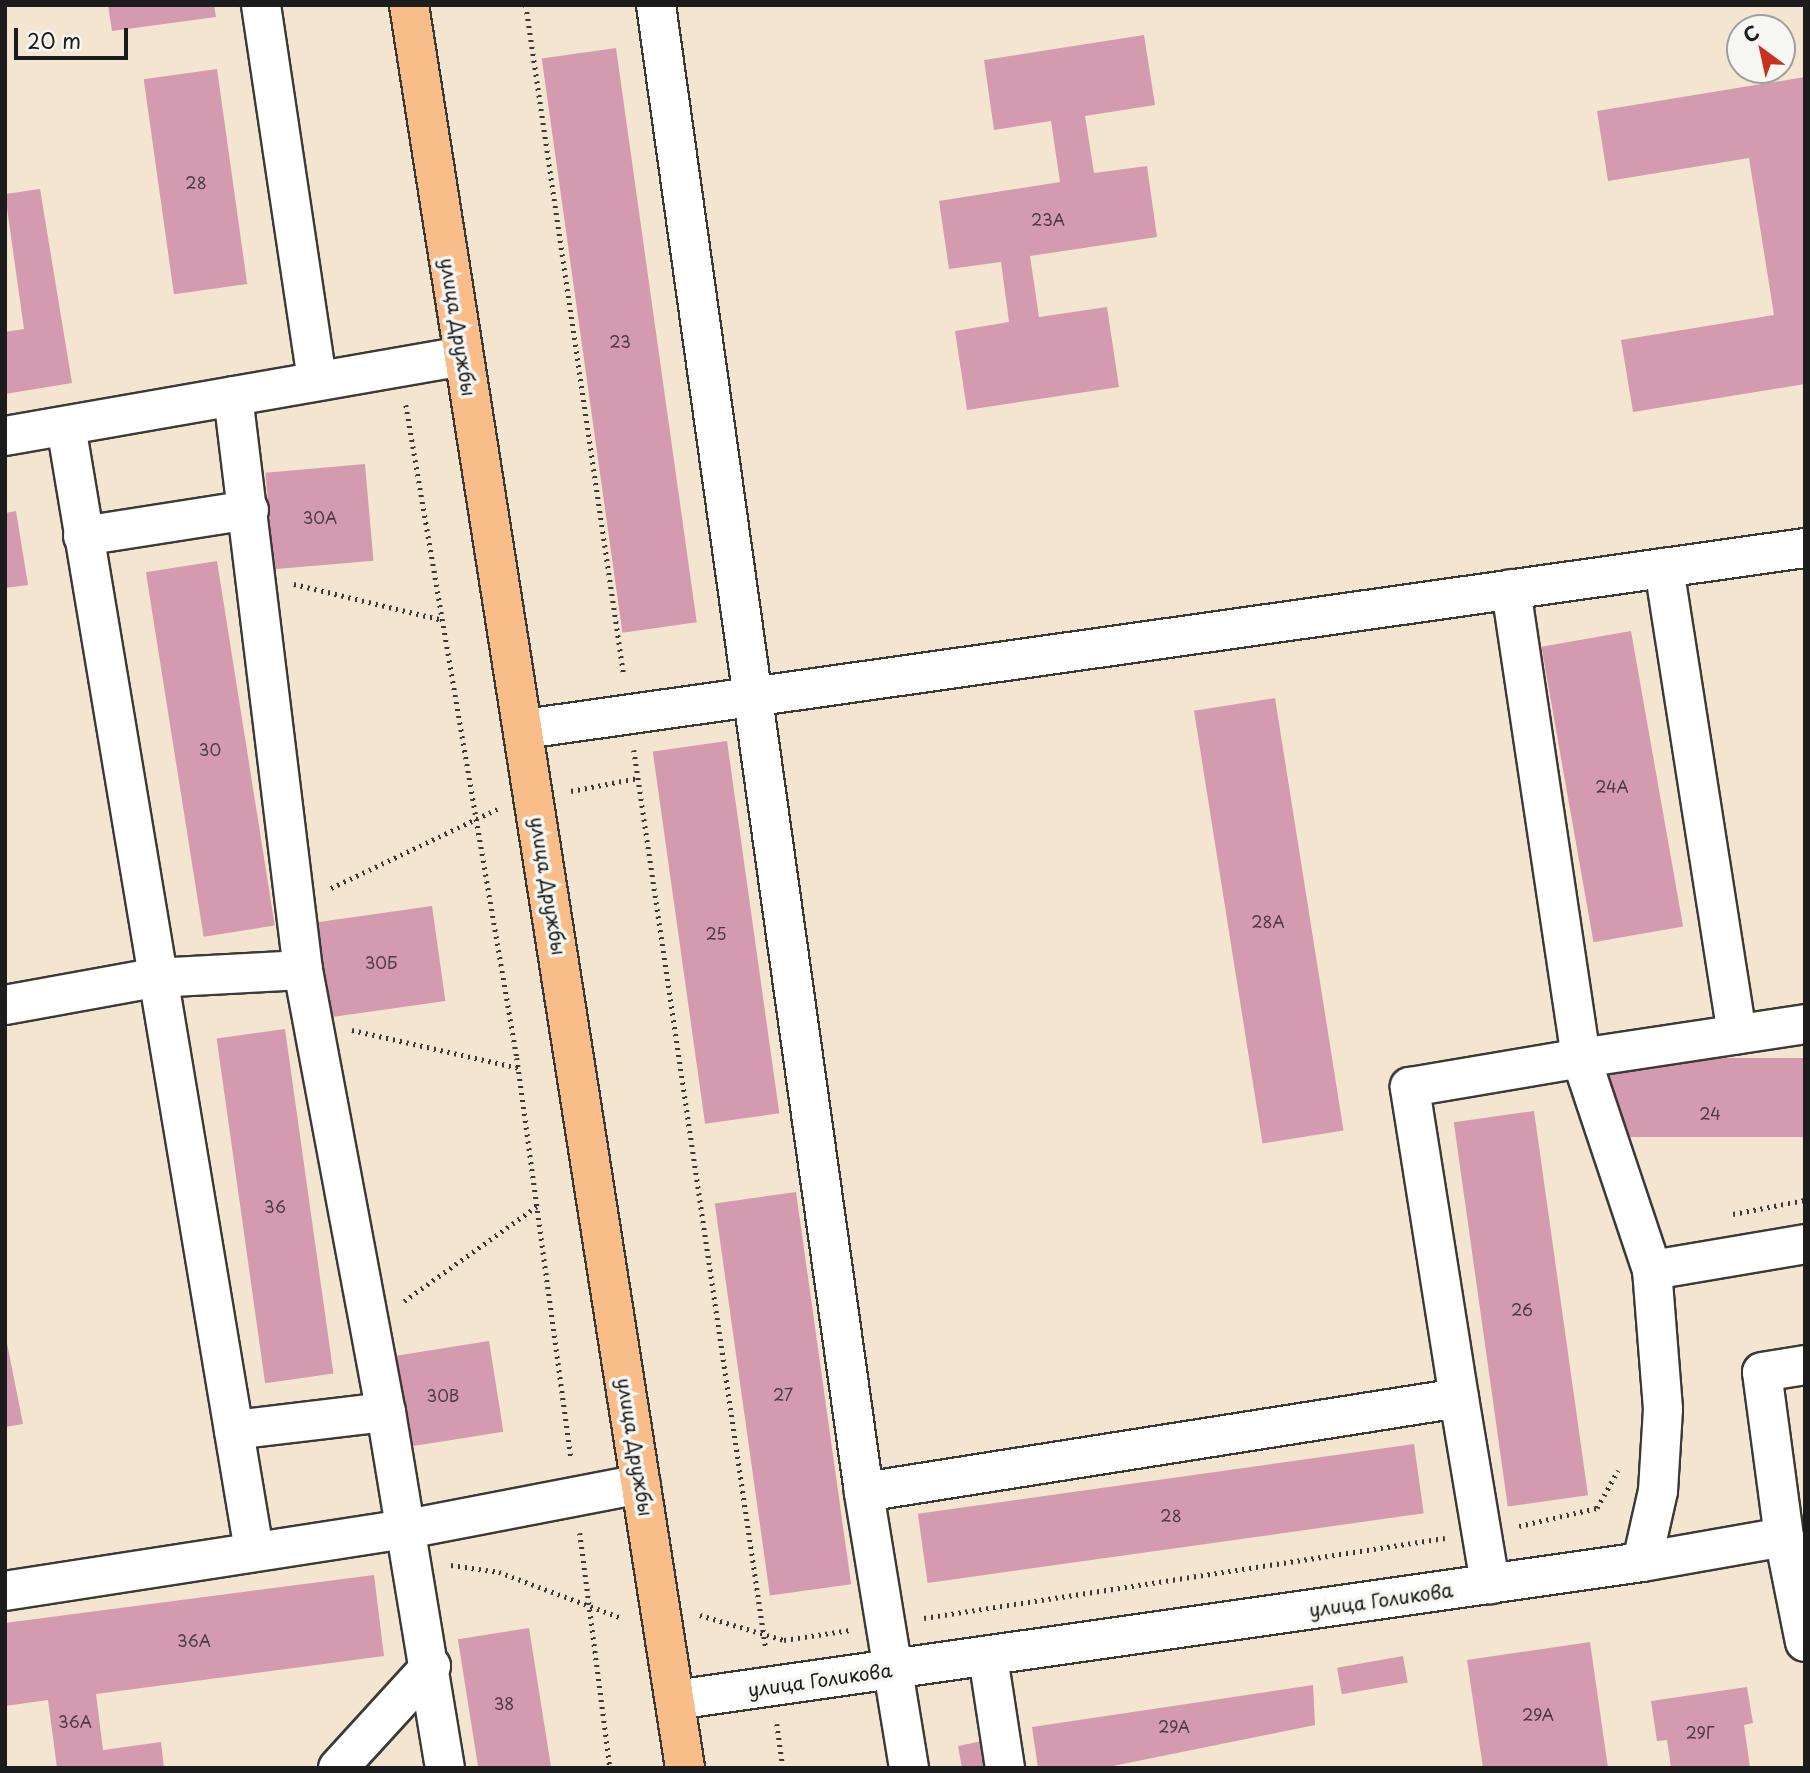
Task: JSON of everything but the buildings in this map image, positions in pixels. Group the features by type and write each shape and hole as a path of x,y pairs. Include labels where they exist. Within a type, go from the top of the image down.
{"main road":[{"name":"улица Дружбы","path":"409,5 463,356 525,729 685,1768"}],"street":[{"path":"261,5 317,381"},
{"path":"656,5 750,696 864,1492 909,1768"},
{"path":"5,436 463,356"},
{"path":"233,396 257,575 303,970 410,1544 445,1768"},
{"path":"66,426 154,978 254,1551"},
{"path":"83,536 249,510"},
{"path":"525,729 1805,548"},
{"path":"1664,568 1737,1034"},
{"path":"1511,589 1581,1058 1652,1270 1662,1409 1658,1491 1642,1562"},
{"path":"5,1005 154,978 303,970"},
{"path":"1490,1584 1410,1087 1805,1024"},
{"path":"1652,1270 1805,1244"},
{"path":"1805,1366 1762,1372 1784,1537 1805,1642"},
{"path":"864,1492 1459,1398"},
{"path":"234,1430 386,1412"},
{"path":"5,1591 254,1551 410,1544 576,1497 640,1484"},
{"name":"улица Голикова","path":"675,1700 1642,1562 1784,1537"},
{"path":"988,1657 1005,1768"},
{"path":"338,1768 431,1666"}],"path":[{"path":"526,5 783,1768"},
{"path":"399,367 519,1068 610,1768"},
{"path":"257,575 443,620"},
{"path":"564,793 639,778"},
{"path":"296,905 476,817"},
{"path":"313,1022 519,1068"},
{"path":"370,1325 537,1206"},
{"path":"690,1614 711,1615 764,1637 885,1624 1481,1532 1597,1508 1622,1462"},
{"path":"410,1544 499,1572 633,1622"}]}
